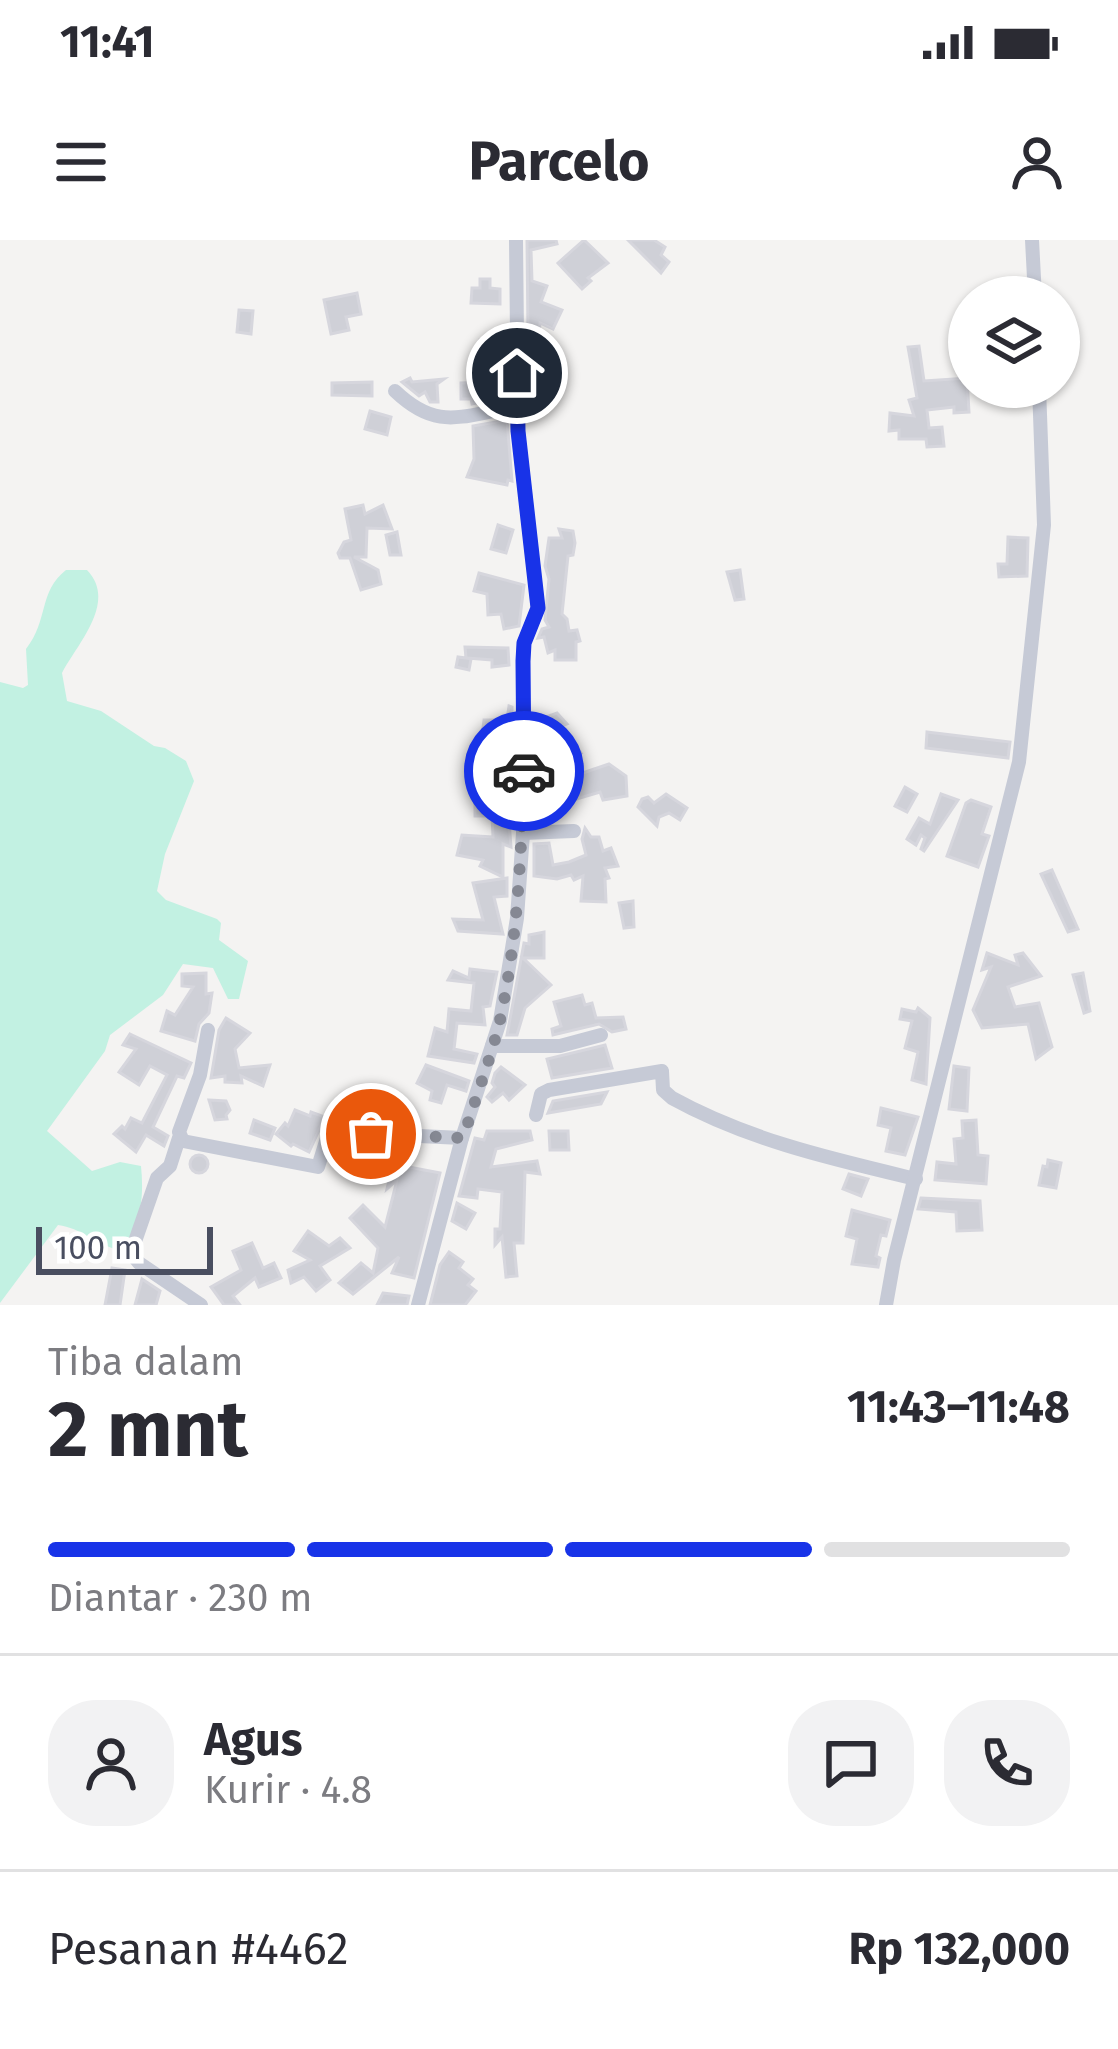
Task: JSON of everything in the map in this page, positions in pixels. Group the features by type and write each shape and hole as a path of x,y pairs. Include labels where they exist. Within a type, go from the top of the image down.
{"street":[{"path":"418,1305 492,1046 517,918 523,833 524,643 538,608 517,407 516,240"},
{"path":"1032,240 1034,276"},
{"path":"395,392 426,416 440,419 517,407"},
{"path":"886,1305 1019,762 1044,525 1040,408"},
{"path":"523,833 574,831"},
{"path":"201,1305 131,1253 157,1178 168,1170 200,1075 208,1030"},
{"path":"492,1046 560,1046 601,1035"},
{"path":"536,1115 541,1094 549,1090 662,1071 664,1090 672,1098 734,1128 916,1179"},
{"path":"178,1138 318,1167 333,1132 462,1138"}],"green space":[{"path":"66,570 87,570 98,596 92,623 62,673 67,701 101,711 186,761 194,781 165,854 157,891 166,900 217,919 221,923 219,940 248,961 239,999 228,999 213,968 183,964 163,995 110,1035 105,1051 47,1131 92,1171 120,1162 141,1166 137,1222 118,1250 58,1225 0,1303 0,682 28,685 26,649 51,588"}],"building":[{"path":"527,240 556,240 557,244 531,250 532,281 547,286 541,302 562,310 553,329 540,323 539,335 528,334"},
{"path":"584,240 608,263 582,289 558,263"},
{"path":"628,240 654,240 665,247 661,255 669,262 661,273"},
{"path":"480,279 490,279 490,288 500,289 500,304 471,303 472,288 480,288"},
{"path":"357,293 361,314 346,317 349,330 331,334 324,300"},
{"path":"239,310 253,311 251,334 237,332"},
{"path":"498,339 498,357 480,357 480,340"},
{"path":"506,340 506,397 472,404 471,399 461,399 461,383 490,382 490,370"},
{"path":"919,346 924,381 948,379 948,408 927,410 929,428 942,427 944,446 927,447 926,439 899,439 899,430 889,431 890,413 914,416 909,400 917,398 908,347"},
{"path":"410,378 412,382 444,379 437,384 438,402 430,402 425,392 419,396 402,382"},
{"path":"372,382 372,396 332,395 332,383"},
{"path":"370,411 391,417 387,435 365,429"},
{"path":"507,420 512,481 507,485 467,477 474,459 473,426"},
{"path":"363,505 365,514 383,505 392,529 367,528 366,557 354,557 378,570 381,584 361,590 350,558 340,558 338,553 351,540 345,509"},
{"path":"498,525 513,530 506,553 491,549"},
{"path":"559,529 573,531 575,543 573,555 568,556 562,614 569,631 577,630 576,660 555,660 555,650 548,653 544,637 538,638 549,627 545,566 549,538 562,538"},
{"path":"397,532 401,555 390,555 386,535"},
{"path":"1008,537 1028,538 1027,576 999,577 998,564 1007,564"},
{"path":"740,570 744,599 735,600 727,572"},
{"path":"479,573 524,585 519,626 504,629 501,614 488,615 487,594 474,591"},
{"path":"465,647 508,648 509,665 492,667 492,660 467,658 471,659 469,670 456,667 458,657 466,658"},
{"path":"509,706 512,760 501,759 505,733 482,736 484,720 507,720"},
{"path":"557,713 567,724 541,734 543,718"},
{"path":"927,732 1010,742 1008,758 926,748"},
{"path":"572,740 581,753 553,764 547,759 547,751"},
{"path":"609,764 626,776 627,796 603,800 600,792 573,800 564,793 559,781"},
{"path":"490,767 500,767 501,801 506,800 508,807 511,847 503,844 503,877 480,866 483,860 457,855 462,835 493,837 492,816 475,816 475,796 491,796"},
{"path":"905,787 917,794 907,812 895,806"},
{"path":"666,794 687,808 680,820 669,813 659,817 657,826 638,807 642,799 648,797 654,803"},
{"path":"941,794 958,800 924,851 921,835 916,845 907,839 919,818 930,824"},
{"path":"971,800 991,807 982,834 989,836 978,867 947,856"},
{"path":"585,828 591,837 599,837 603,851 611,848 618,866 605,868 609,878 605,879 606,902 581,901 583,876 574,880 571,875 557,879 534,876 534,844 549,843 553,865 569,862 586,855"},
{"path":"1052,870 1078,929 1068,932 1041,874"},
{"path":"507,878 507,896 494,897 503,934 458,931 453,919 483,920 473,883"},
{"path":"633,901 634,927 624,928 619,903"},
{"path":"544,932 544,958 523,958 551,985 525,1008 517,1035 507,1035 524,943 529,944 529,935"},
{"path":"987,953 1018,965 1015,955 1023,953 1041,976 1008,987 1015,1007 1039,1003 1052,1047 1036,1059 1028,1024 982,1028 973,1010 991,967 982,970"},
{"path":"470,969 497,972 490,1006 483,1007 485,1025 457,1023 454,1049 477,1054 474,1063 428,1056 435,1028 447,1032 449,1009 471,1011 474,983 448,980 453,971 469,978"},
{"path":"206,973 206,994 212,993 209,1013 199,1024 195,1041 161,1031 167,1011 175,1015 193,987 182,986 182,974"},
{"path":"1083,973 1090,1011 1084,1013 1073,975"},
{"path":"582,995 585,1005 592,1003 596,1018 623,1017 626,1029 612,1032 599,1024 553,1035 552,1029 561,1026 554,1002"},
{"path":"918,1008 930,1018 926,1084 912,1080 918,1052 905,1048 912,1021 900,1019 902,1009 916,1012"},
{"path":"226,1018 250,1033 235,1049 239,1068 270,1065 263,1086 241,1076 242,1083 225,1082 225,1076 211,1078 219,1030"},
{"path":"130,1034 191,1063 184,1078 177,1076 153,1127 168,1136 164,1146 146,1135 136,1152 114,1134 122,1126 125,1129 131,1118 142,1123 167,1075 150,1066 139,1085 119,1072 136,1049 123,1045"},
{"path":"605,1045 612,1068 552,1078 547,1059"},
{"path":"426,1065 469,1081 466,1091 447,1085 441,1103 430,1100 432,1091 417,1083"},
{"path":"954,1066 969,1068 967,1111 949,1109"},
{"path":"501,1067 525,1085 509,1100 503,1093 492,1102 487,1097"},
{"path":"607,1092 601,1104 548,1113 553,1101"},
{"path":"209,1100 226,1101 227,1119 215,1120"},
{"path":"881,1108 918,1117 905,1155 886,1151 891,1128 878,1125"},
{"path":"295,1110 325,1117 309,1152 276,1134 285,1123 288,1126"},
{"path":"254,1120 275,1128 270,1140 250,1133"},
{"path":"976,1120 978,1155 988,1156 986,1184 935,1180 937,1162 956,1164 954,1139 963,1138 962,1121"},
{"path":"487,1131 530,1131 532,1140 496,1149 491,1167 537,1161 540,1174 525,1172 523,1243 514,1243 517,1276 506,1277 502,1237 495,1245 502,1192 478,1189 477,1198 459,1196 475,1138 484,1140"},
{"path":"549,1131 568,1131 569,1150 550,1150"},
{"path":"199,1155 208,1164 199,1173 190,1164"},
{"path":"1048,1160 1061,1163 1056,1188 1039,1185"},
{"path":"393,1164 440,1173 414,1278 392,1273 399,1257 353,1294 339,1283 361,1263 373,1273 378,1248 350,1218 363,1205 385,1227 397,1180 387,1189"},
{"path":"849,1174 868,1179 861,1196 843,1189"},
{"path":"921,1198 980,1201 982,1230 957,1231 956,1212 918,1209"},
{"path":"457,1203 475,1213 466,1229 452,1221"},
{"path":"852,1210 890,1220 886,1236 881,1235 878,1267 852,1264 857,1239 846,1236"},
{"path":"308,1231 329,1246 340,1238 350,1248 320,1266 330,1280 316,1291 304,1277 291,1283 288,1270 310,1260 294,1251"},
{"path":"252,1243 263,1268 274,1263 281,1278 259,1287 255,1278 233,1296 240,1305 224,1305 211,1287 241,1270 233,1251"},
{"path":"449,1252 463,1262 459,1268 473,1279 468,1285 476,1291 465,1305 430,1305 440,1265"},
{"path":"112,1268 125,1270 120,1305 105,1305"},
{"path":"142,1279 160,1291 156,1305 135,1305"},
{"path":"383,1293 409,1296 407,1305 377,1305"}],"way so far":[{"path":"371,1134 462,1138 500,1021 517,918 524,771"}],"route":[{"path":"517,373 518,431 538,608 524,643 524,771"}]}
